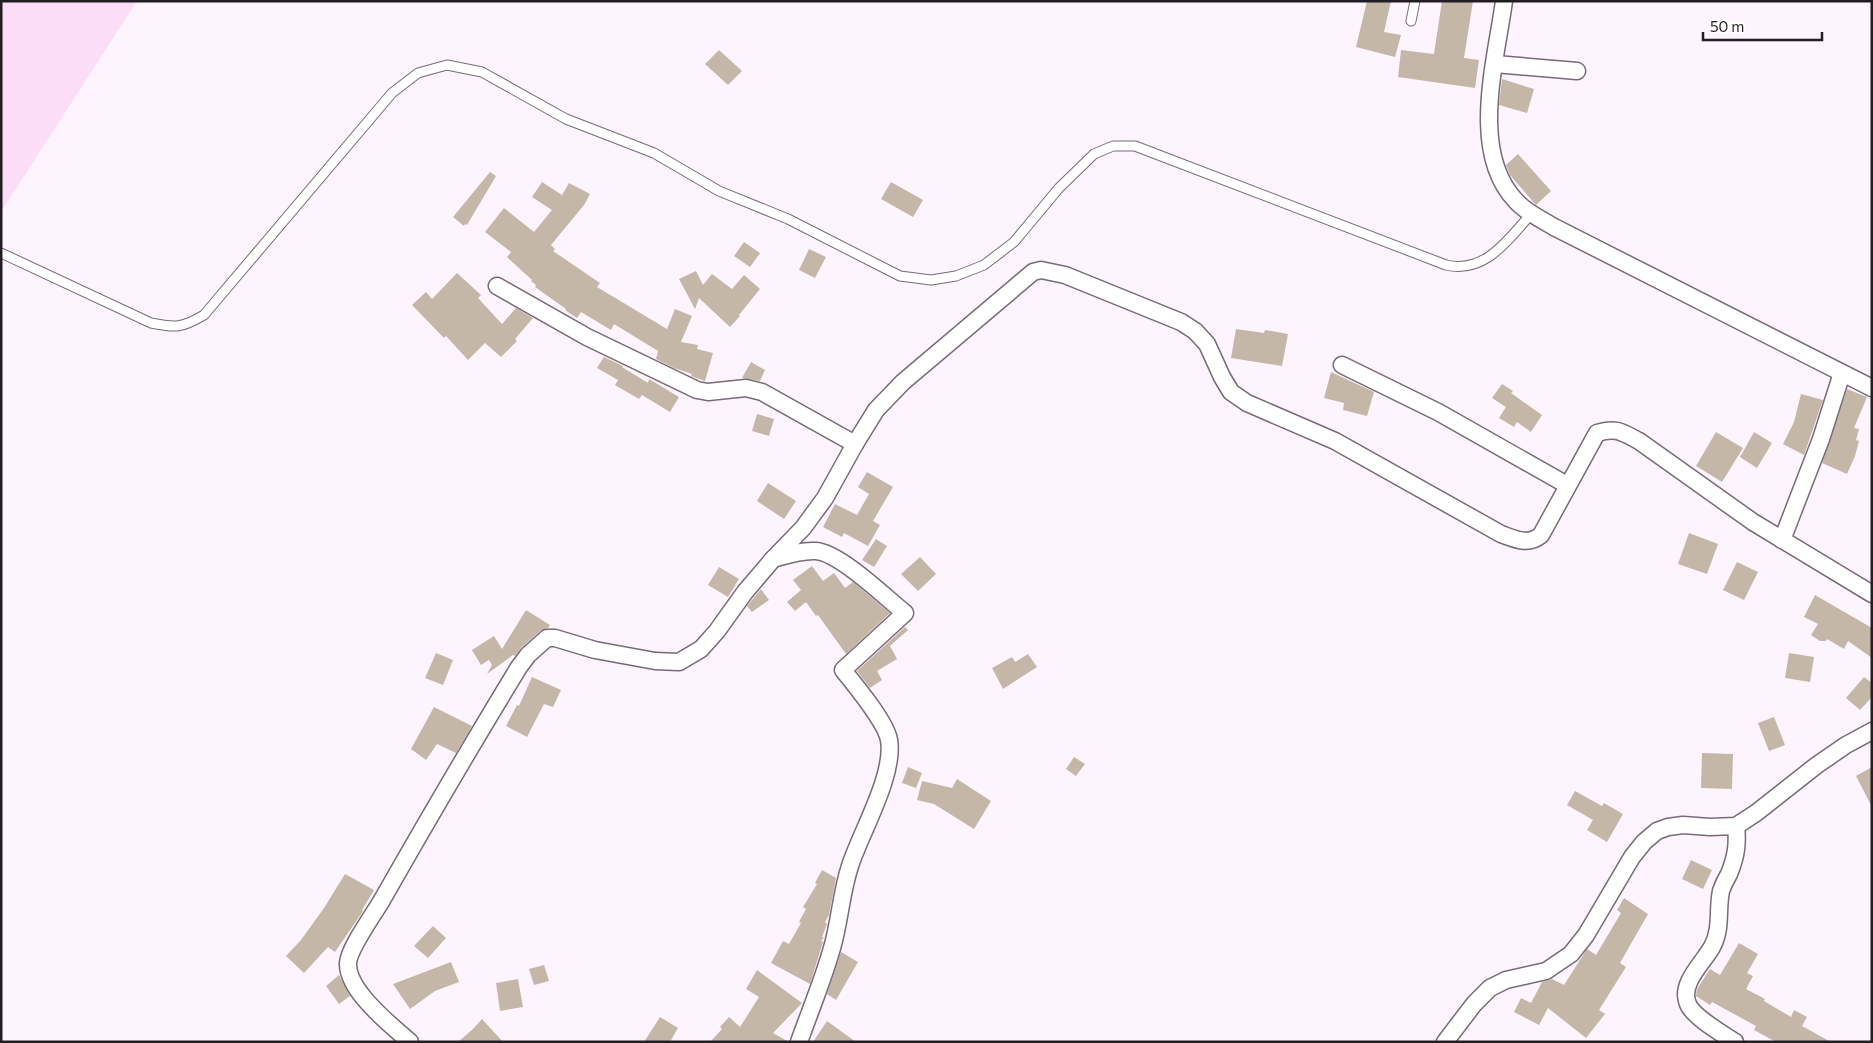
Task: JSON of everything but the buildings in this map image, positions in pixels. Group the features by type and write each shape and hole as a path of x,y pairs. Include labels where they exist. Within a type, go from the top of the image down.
{"street":[{"path":"1504,1 1490,92 1490,112 1493,157 1505,188 1516,202 1530,214 1872,388"},
{"path":"1495,64 1577,71"},
{"path":"410,1042 384,1020 362,997 352,978 348,963 360,935 519,668 539,645 548,638 555,638 595,650 655,662 679,662 701,649 773,559 804,528 825,498 876,410 903,382 1033,272 1041,270 1065,275 1181,322 1195,331 1207,344 1231,392 1247,403 1335,441 1501,534 1524,542 1535,539 1540,534 1597,433 1611,428 1639,441 1752,522 1872,594"},
{"path":"497,286 587,337 672,380 696,390 708,392 746,388 762,392 855,444"},
{"path":"1342,365 1438,412 1567,485"},
{"path":"1782,540 1821,439 1842,373"},
{"path":"773,559 805,551 818,551 833,556 905,613 844,670 884,727 889,739 889,757 874,808 850,866 842,896 833,946 799,1042"},
{"path":"1445,1042 1474,1004 1490,988 1506,980 1546,971 1570,954 1586,935 1632,857 1644,842 1657,831 1683,825 1736,826 1756,813 1817,765 1846,745 1872,731"},
{"path":"1735,1042 1698,1016 1688,1006 1686,990 1713,946 1717,936 1720,922 1722,889 1736,855 1738,840 1736,826"}],"lane":[{"path":"1411,21 1415,1"},
{"path":"1,253 151,323 171,327 188,325 204,315 392,93 418,73 447,65 482,72 566,119 654,153 719,191 788,219 900,276 931,280 956,276 984,265 1014,242 1078,167 1094,154 1113,146 1135,146 1458,268 1481,262 1502,247 1530,214"}],"shaded area":[{"path":"1,1 137,1 1,212"}]}
